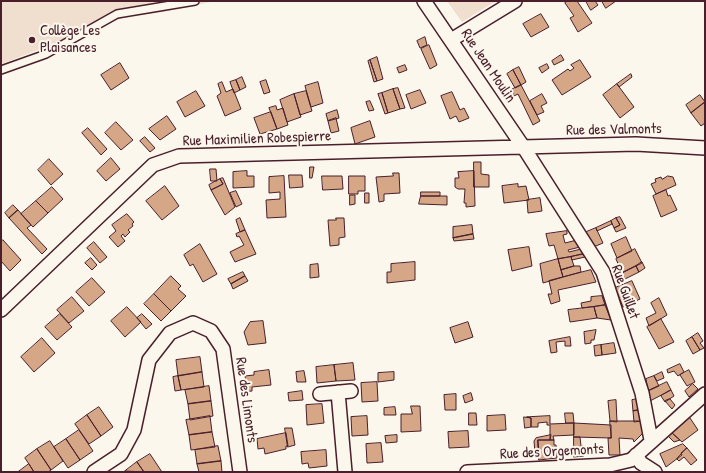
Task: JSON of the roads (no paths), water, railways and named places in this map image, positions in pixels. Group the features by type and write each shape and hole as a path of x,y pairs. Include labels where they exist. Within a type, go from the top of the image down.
{"street":[{"name":"Rue Jean Moulin","path":"424,1 524,148"},
{"path":"451,40 515,1"},
{"name":"Rue des Valmonts","path":"524,148 636,144 705,148"},
{"name":"Rue Maximilien Robespierre","path":"1,310 153,166 179,156 524,148"},
{"name":"Rue Guillet","path":"524,148 603,272 642,393 651,440"},
{"name":"Rue des Limonts","path":"94,472 121,454 134,430 149,360 170,333 194,323 210,331 223,349 240,472"},
{"path":"320,394 351,391"},
{"path":"338,392 345,472"},
{"path":"655,472 641,463 636,455 651,440 705,394"},
{"name":"Rue des Orgemonts","path":"467,472 610,465 631,460 636,455"}],"lane":[{"path":"1,70 46,54 117,14 195,1"}],"place":[{"name":"Collège Les Plaisances","path":"32,40"}]}
